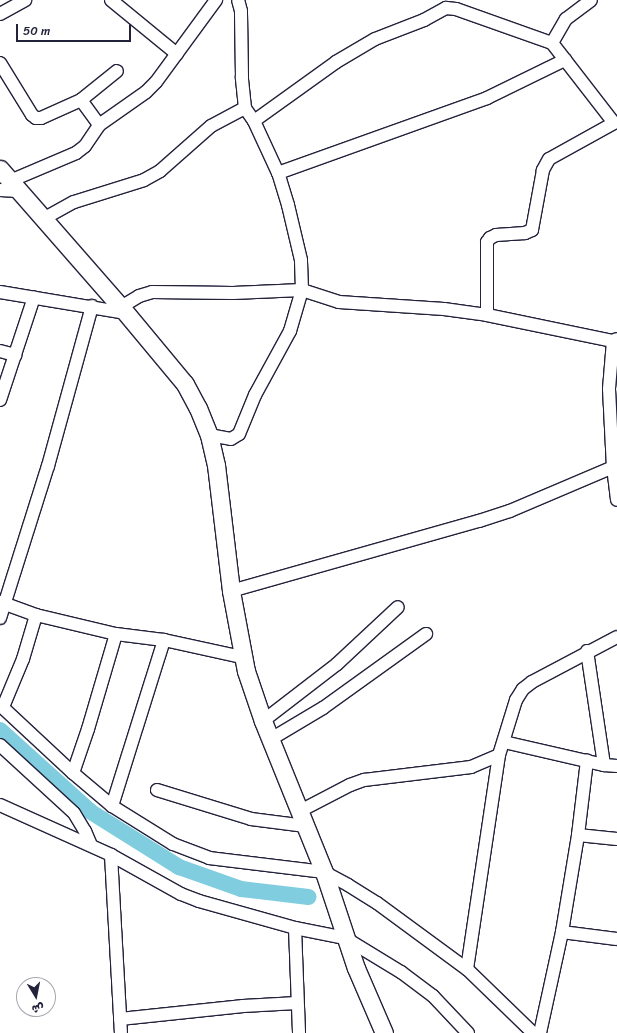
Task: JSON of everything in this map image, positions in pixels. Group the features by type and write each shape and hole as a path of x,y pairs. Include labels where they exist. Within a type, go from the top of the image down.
{"main road":[{"path":"7,183 43,219 124,310 185,384 198,408 209,435 216,465 231,591 242,657 263,721 324,872 356,968 384,1033"}],"street":[{"path":"0,14 25,0"},
{"path":"111,0 177,54"},
{"path":"7,183 76,153 85,146 99,125 146,92 156,82 216,0"},
{"path":"209,435 231,439 239,434 255,395 290,332 302,290 301,260 297,239 278,173 254,121 245,108 242,77 241,10 238,0"},
{"path":"552,43 566,19 591,0"},
{"path":"254,121 336,62 369,43 424,20 455,4 552,43 614,123 549,159 543,170 532,230 525,233 496,235 490,238 487,242 487,315"},
{"path":"278,173 487,98 565,60"},
{"path":"2,70 32,116 36,118 41,118 81,100 117,71"},
{"path":"81,100 99,125"},
{"path":"43,219 74,202 127,187 144,180 164,167 211,126 245,108"},
{"path":"0,292 124,310 139,296 152,292 233,293 302,290 339,302 444,309 487,315 615,340 613,390 617,500"},
{"path":"0,400 34,297"},
{"path":"0,618 2,603 48,466 92,306"},
{"path":"0,351 15,355"},
{"path":"231,591 479,522 615,475"},
{"path":"2,603 36,615 116,634 164,640 242,657"},
{"path":"263,721 337,664 398,607"},
{"path":"36,615 23,658 1,706 73,773 112,806 148,829 191,852 209,858 240,863 324,872 377,903 467,969 533,1033"},
{"path":"73,773 88,729 116,634"},
{"path":"271,739 323,708 426,634"},
{"path":"467,969 499,755 516,700 523,689 550,671 617,636"},
{"path":"112,806 164,640"},
{"path":"587,651 604,765"},
{"path":"504,742 604,765 617,766"},
{"path":"0,745 74,812 91,845"},
{"path":"157,790 251,819 303,818 350,785 364,780 471,767 499,755"},
{"path":"540,1033 562,932 578,835 587,761"},
{"path":"0,806 91,845 181,894 198,901 295,928 346,938 401,972 433,996 468,1033"},
{"path":"578,835 617,839"},
{"path":"111,855 121,1033"},
{"path":"295,928 299,1033"},
{"path":"562,932 617,938"},
{"path":"120,1019 243,1006 297,1003"}],"waterway":[{"path":"0,730 91,812 179,867 241,889 309,897"}]}
